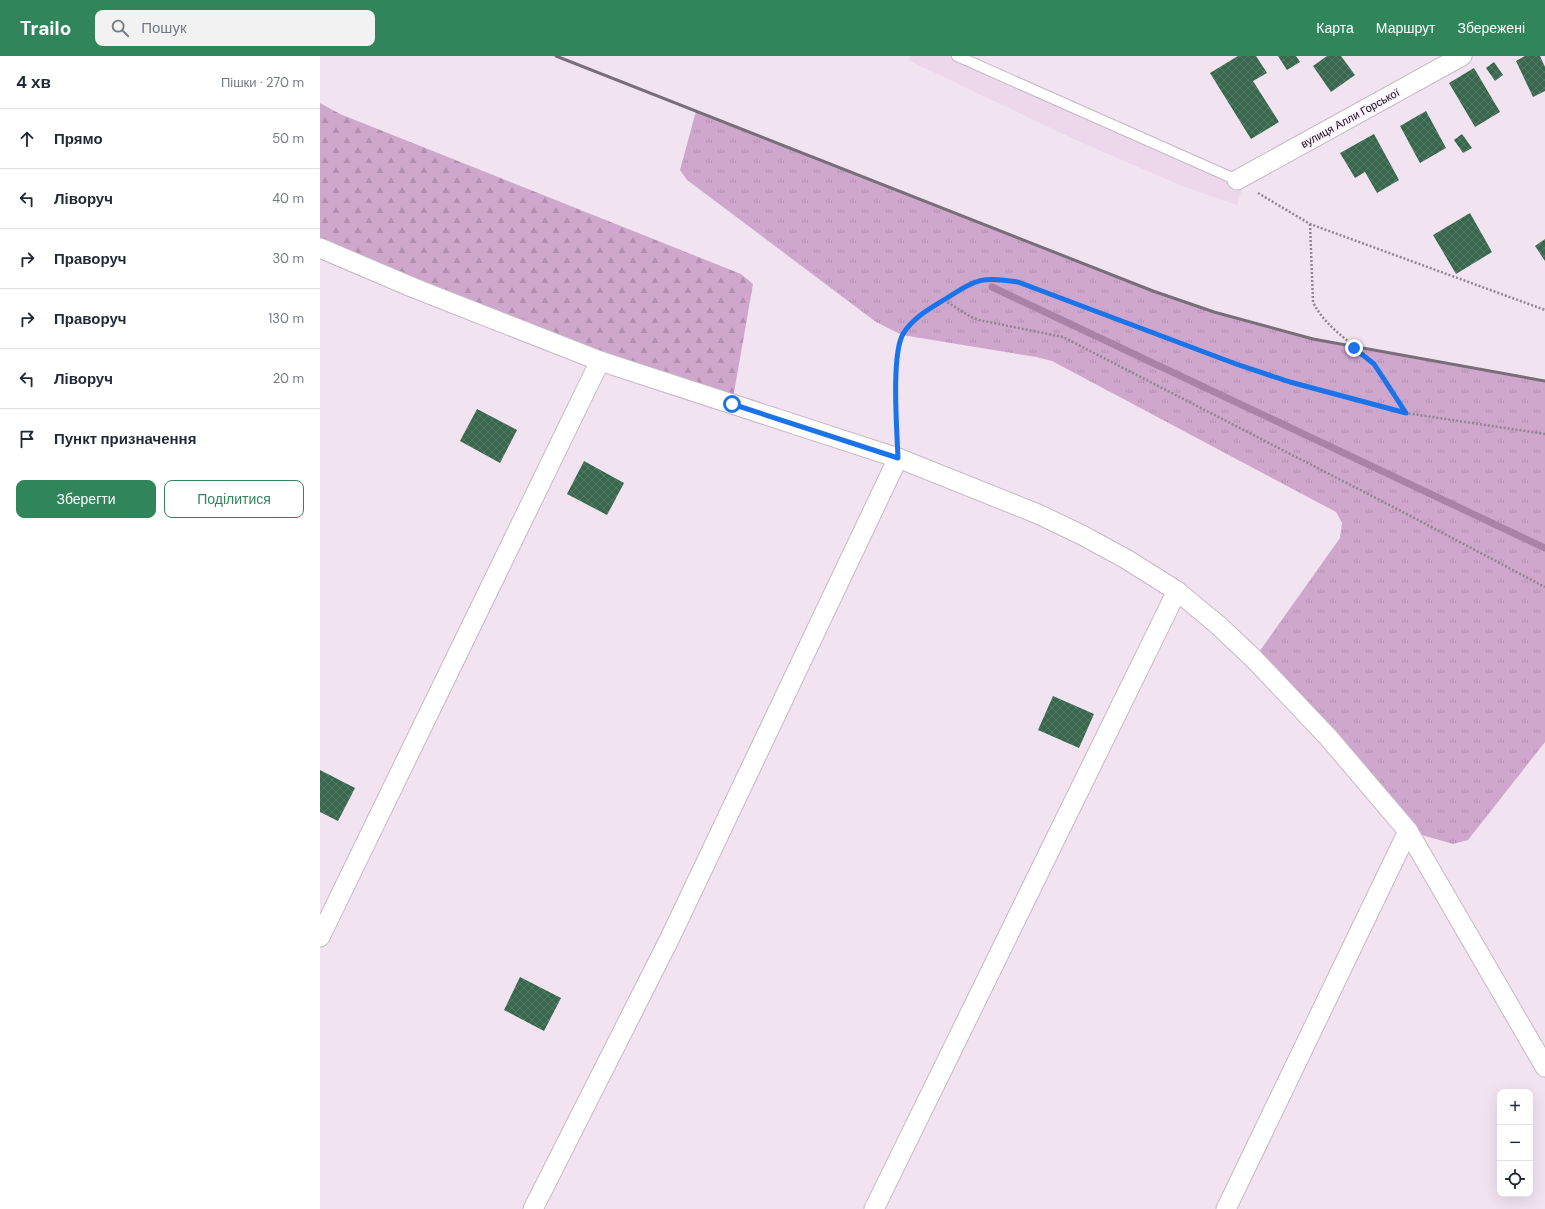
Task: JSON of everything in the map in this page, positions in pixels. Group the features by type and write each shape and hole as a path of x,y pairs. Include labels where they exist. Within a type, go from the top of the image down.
{"street":[{"name":"вулиця Алли Горської","path":"1237,180 1462,56"},
{"path":"320,248 414,288 600,361 898,458 1045,517 1120,556 1177,591 1254,659 1328,737 1408,831 1545,1067"},
{"path":"320,937 600,361"},
{"path":"533,1209 669,940 898,458"},
{"path":"874,1209 1177,591"},
{"path":"1226,1209 1408,831"}],"lane":[{"path":"957,56 1237,180"}],"path":[{"path":"1237,180 1310,224 1545,310"},
{"path":"1310,224 1313,302 1315,307 1325,320 1374,364 1406,413"},
{"path":"898,458 896,366 902,335 914,319 944,300 971,283 992,278 1018,282 1236,364 1290,382 1406,413 1545,434"},
{"path":"944,300 971,318 1063,337 1401,511 1545,588"}],"shaded area":[{"path":"910,56 954,56 1074,114 1189,165 1243,186 1237,205 1182,186 1078,141 908,60"}],"green space":[{"path":"320,103 340,114 741,274 753,284 732,404 320,248"},
{"path":"696,111 1153,291 1214,312 1313,339 1545,381 1545,742 1468,840 1453,844 1408,831 1254,659 1340,538 1342,523 1336,512 1052,361 1036,357 902,335 876,322 687,180 680,170"}],"building":[{"path":"1238,56 1256,56 1267,73 1253,81 1279,122 1251,139 1210,73"},
{"path":"1278,56 1296,56 1300,62 1287,70"},
{"path":"1327,56 1341,56 1355,75 1331,92 1313,66"},
{"path":"1525,56 1540,56 1545,67 1545,91 1533,97 1516,61"},
{"path":"1494,62 1503,75 1495,81 1486,68"},
{"path":"1474,68 1500,112 1475,127 1449,83"},
{"path":"1426,111 1446,148 1420,163 1400,126"},
{"path":"1374,134 1399,180 1377,193 1365,172 1355,178 1340,153"},
{"path":"1462,134 1472,148 1463,153 1454,140"},
{"path":"1470,213 1492,252 1456,274 1433,235"},
{"path":"1545,239 1545,261 1535,246"},
{"path":"477,409 517,430 500,463 460,441"},
{"path":"584,461 624,483 607,515 567,494"},
{"path":"1053,696 1094,714 1079,748 1038,730"},
{"path":"320,770 355,788 338,821 320,812"},
{"path":"520,977 561,998 544,1031 504,1010"}],"waterway":[{"path":"992,287 1545,548"}],"railway":[{"path":"556,56 1153,291 1214,312 1313,339 1545,381"}],"route":[{"path":"732,404 898,458 896,366 902,335 914,319 930,308 971,283 992,278 1018,282 1236,364 1290,382 1406,413 1374,364 1354,348"}]}
